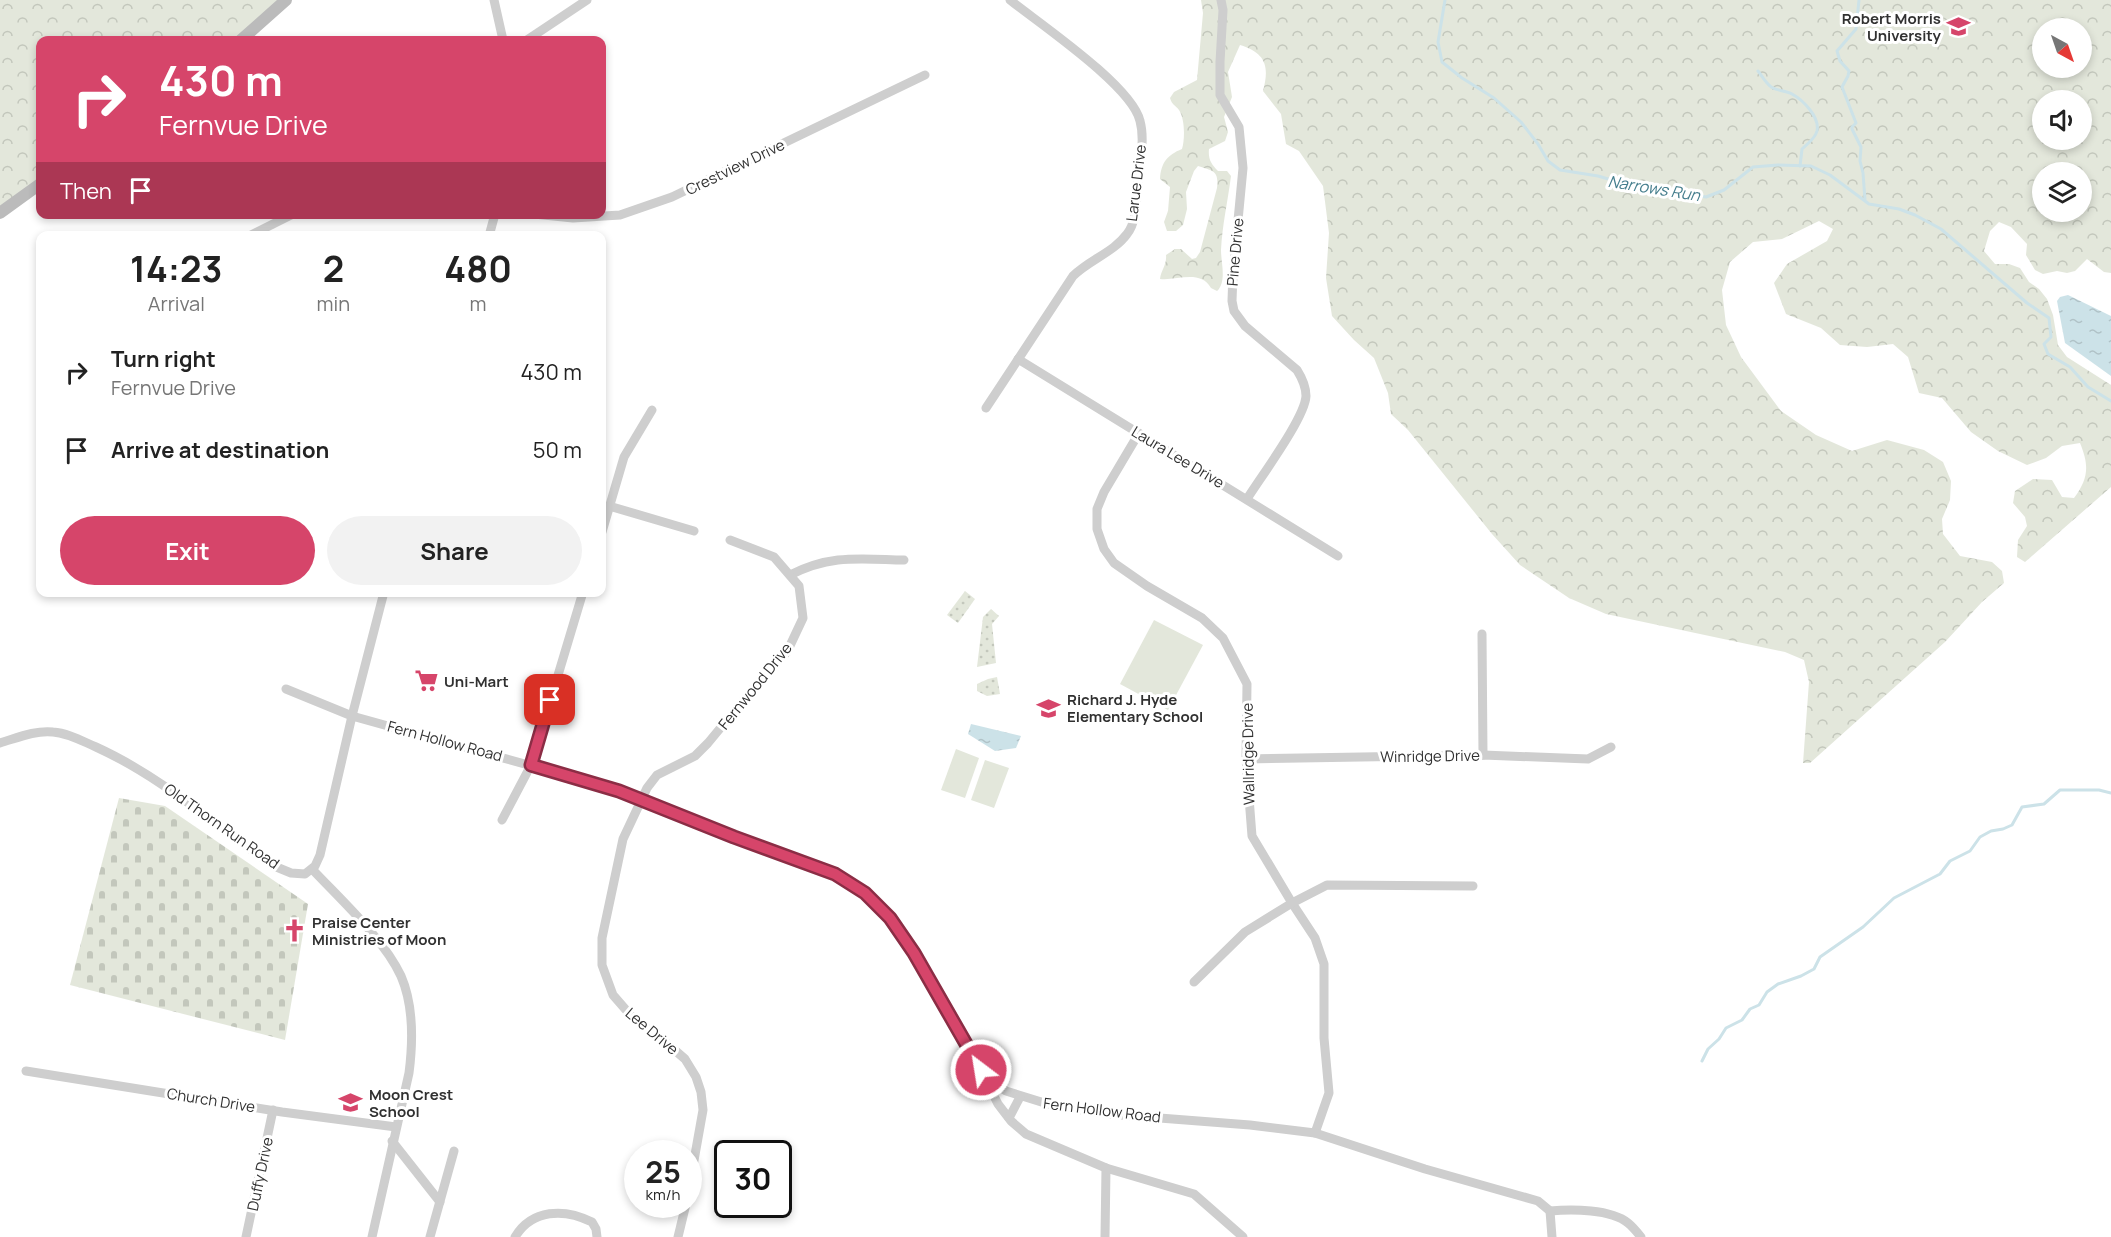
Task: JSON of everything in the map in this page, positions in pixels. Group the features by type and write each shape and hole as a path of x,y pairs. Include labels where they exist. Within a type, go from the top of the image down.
{"street":[{"path":"246,36 286,0"},
{"path":"494,0 502,36"},
{"path":"533,36 586,0"},
{"name":"Larue Drive","path":"986,408 1073,276 1121,240 1129,231 1135,210 1142,131 1138,114 1124,93 1010,0"},
{"name":"Pine Drive","path":"1221,0 1223,10 1220,95 1239,127 1243,168 1232,301 1239,319 1297,370 1302,378 1306,396 1300,415 1247,499"},
{"name":"Crestview Drive","path":"606,215 620,214 672,197 925,75"},
{"path":"0,213 36,187"},
{"path":"259,231 283,219"},
{"name":"Laura Lee Drive","path":"1018,358 1338,556"},
{"path":"606,517 624,457 652,410"},
{"name":"Wallridge Drive","path":"1138,433 1100,500 1096,518 1100,539 1108,556 1120,569 1202,618 1223,638 1247,684 1246,759 1252,836 1315,938 1324,964 1324,1038 1329,1093 1315,1133"},
{"path":"609,506 694,531"},
{"name":"Fernwood Drive","path":"640,801 657,775 695,756 708,743 751,691 788,652 804,618 799,586 774,557 730,540"},
{"path":"790,575 809,565 838,559 904,560"},
{"path":"372,1237 392,1141 406,1088 411,1047 408,1001 401,977 390,958 312,869 320,855 383,597"},
{"path":"502,820 531,765 581,597"},
{"path":"1482,634 1483,755"},
{"name":"Fern Hollow Road","path":"286,689 352,716 611,788 835,874 865,893 890,918 914,953 968,1048 988,1078 1006,1091 1051,1105 1108,1114 1250,1125 1315,1133 1425,1169 1538,1201 1550,1211 1569,1210 1615,1215 1628,1223 1641,1237"},
{"name":"Old Thorn Run Road","path":"0,743 48,732 77,738 145,772 274,866 298,874 305,874 312,869"},
{"name":"Winridge Drive","path":"1246,759 1483,755 1588,759 1611,747"},
{"name":"Lee Drive","path":"640,801 623,838 602,938 602,965 613,995 633,1018 685,1059 696,1077 703,1110 698,1140"},
{"path":"1194,982 1245,932 1327,885 1473,886"},
{"name":"Church Drive","path":"26,1071 396,1127"},
{"path":"988,1078 994,1097 1009,1118 1036,1139 1106,1168 1194,1194 1243,1237"},
{"path":"1009,1118 1020,1096"},
{"name":"Duffy Drive","path":"246,1237 273,1110"},
{"path":"392,1141 440,1202"},
{"path":"430,1237 454,1151"},
{"path":"1105,1237 1106,1168"},
{"path":"1550,1211 1552,1237"},
{"path":"514,1237 529,1221 549,1213 588,1220 594,1225 597,1237"},
{"path":"678,1237 683,1218"}],"green space":[{"path":"0,0 286,0 246,36 36,36 36,187 0,213"},
{"path":"1201,0 2111,0 2111,273 2104,272 2087,259 2075,271 2043,274 2035,270 2026,255 2027,244 2011,227 1999,222 1990,231 1984,251 1995,264 2009,264 2020,268 2029,282 2047,299 2053,315 2058,345 2067,357 2111,385 2111,487 2025,562 2017,557 2018,540 2027,526 2025,517 2013,503 2015,491 2033,479 2052,480 2062,497 2074,498 2083,484 2086,471 2080,443 2062,446 2046,458 2027,465 1998,451 1971,432 1942,398 1919,393 1908,357 1893,344 1867,347 1840,345 1821,328 1786,314 1774,283 1787,264 1827,241 1833,229 1819,221 1782,239 1753,242 1730,262 1722,290 1726,325 1741,357 1781,411 1816,435 1852,451 1887,440 1924,450 1943,462 1951,481 1950,500 1942,519 1943,534 1960,556 1992,562 2002,571 2004,583 1982,602 1945,642 1810,763 1803,763 1809,682 1804,660 1785,652 1606,614 1569,598 1520,565 1408,430 1391,414 1388,393 1374,358 1332,316 1326,278 1329,233 1323,186 1299,151 1286,144 1281,114 1263,91 1266,74 1264,61 1255,52 1240,45 1228,72 1232,97 1224,117 1228,132 1225,141 1209,149 1210,159 1218,171 1227,171 1231,176 1221,250 1222,282 1217,291 1195,277 1160,279 1166,255 1175,249 1181,249 1192,259 1196,258 1200,252 1217,188 1217,178 1214,172 1198,166 1186,192 1187,209 1183,225 1176,231 1167,231 1164,222 1168,211 1170,187 1160,179 1161,173 1166,160 1182,149 1184,135 1181,114 1170,98 1174,92 1197,80 1203,13"},
{"path":"965,591 975,599 958,623 947,615"},
{"path":"991,609 999,616 992,624 996,663 977,667 983,617"},
{"path":"1154,620 1203,645 1168,710 1120,684"},
{"path":"997,677 1000,694 987,696 977,691 977,684"},
{"path":"956,749 979,758 965,798 941,790"},
{"path":"985,760 1009,768 994,808 971,800"},
{"path":"119,798 165,806 308,904 285,1040 70,985"}],"water":[{"path":"2068,295 2111,316 2111,376 2065,343 2057,301 2060,297"},
{"path":"971,724 1021,736 1016,748 995,751 968,734"}],"waterway":[{"name":"Narrows Run","path":"1445,0 1438,42 1442,62 1494,98 1521,122 1548,161 1560,170 1598,176 1639,188 1675,191 1706,197 1724,190 1753,167 1811,166 1830,175 1869,204 1899,209 1941,229 2027,303 2049,318 2051,337 2044,344 2048,354 2070,367 2088,387 2111,401"},
{"path":"1859,0 1856,29 1837,51 1840,61 1849,71 1842,87 1856,123 1852,129 1861,147 1860,161 1865,200"},
{"path":"1758,71 1772,88 1789,93 1801,100 1816,120 1816,134 1802,149 1800,166"},
{"path":"1702,1061 1708,1049 1719,1039 1726,1028 1742,1020 1750,1009 1759,1005 1767,992 1778,984 1814,969 1820,957 1863,927 1894,898 1940,874 1950,861 1970,851 1980,837 2012,825 2022,807 2044,804 2060,790 2099,790 2111,793"}],"place":[{"name":"Robert Morris University","path":"1959,27"},
{"name":"Uni-Mart","path":"426,681"},
{"name":"Richard J. Hyde Elementary School","path":"1049,708"},
{"name":"Praise Center Ministries of Moon","path":"294,931"},
{"name":"Moon Crest School","path":"351,1103"}],"route":[{"path":"550,700 531,765 619,791 640,801 835,874 865,893 890,918 914,953 981,1070"}]}
